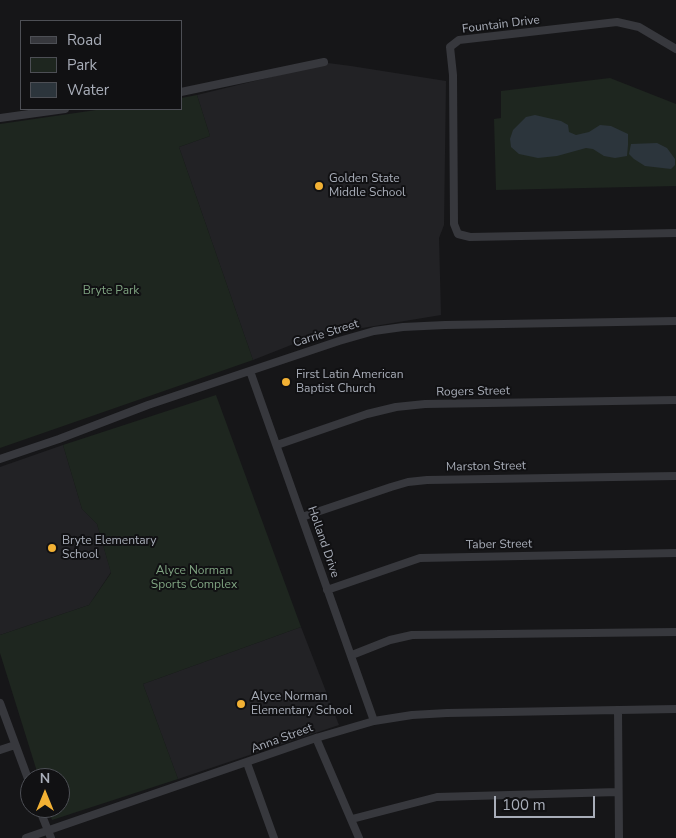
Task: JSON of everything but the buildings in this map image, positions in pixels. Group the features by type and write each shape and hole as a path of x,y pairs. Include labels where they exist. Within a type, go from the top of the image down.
{"street":[{"name":"Fountain Drive","path":"676,49 639,27 617,22 459,40 450,48 453,75 454,224 458,234 470,236 676,233"},
{"path":"182,92 324,62"},
{"path":"0,118 59,110"},
{"name":"Carrie Street","path":"0,459 148,405 359,335 403,327 676,322"},
{"name":"Holland Drive","path":"250,371 374,721"},
{"name":"Rogers Street","path":"277,445 367,414 396,407 425,404 676,400"},
{"name":"Marston Street","path":"302,517 408,482 427,480 676,476"},
{"name":"Taber Street","path":"327,590 420,558 676,553"},
{"path":"352,655 390,640 412,635 676,632"},
{"path":"0,703 24,768"},
{"name":"Anna Street","path":"26,838 49,834 316,738 374,721 412,715 447,713 676,709"},
{"path":"618,710 619,838"},
{"path":"316,738 359,838"},
{"path":"0,750 15,745"},
{"path":"247,763 273,836 264,838"},
{"path":"352,819 437,797 618,792"},
{"path":"43,818 49,834"}],"shaded area":[{"name":"Golden State Middle School","path":"328,63 446,81 444,225 439,238 441,315 314,336 253,360 179,147 210,136 197,95"},
{"name":"Bryte Elementary School","path":"63,445 82,509 97,524 111,572 89,605 0,635 0,467"},
{"name":"Alyce Norman Elementary School","path":"301,627 339,725 178,779 143,684"}],"green space":[{"path":"610,78 676,104 676,186 496,190 494,119 501,118 501,91"},
{"name":"Bryte Park","path":"197,95 210,136 179,147 253,360 0,448 0,124 96,110 182,110 182,98"},
{"name":"Alyce Norman Sports Complex","path":"216,395 301,627 143,684 178,779 70,814 70,768 36,768 0,653 0,635 89,605 111,573 97,524 82,509 63,445"}],"water":[{"path":"535,115 561,121 568,125 569,132 576,135 589,132 600,125 611,126 628,134 627,156 615,158 604,156 593,149 586,148 557,156 538,158 519,154 511,147 510,139 513,130 526,117"},
{"path":"657,143 667,148 675,159 675,165 671,169 645,166 629,154 631,144"}],"place":[{"name":"Golden State Middle School","path":"319,186"},
{"name":"First Latin American Baptist Church","path":"286,382"},
{"name":"Bryte Elementary School","path":"52,548"},
{"name":"Alyce Norman Elementary School","path":"241,704"}]}
